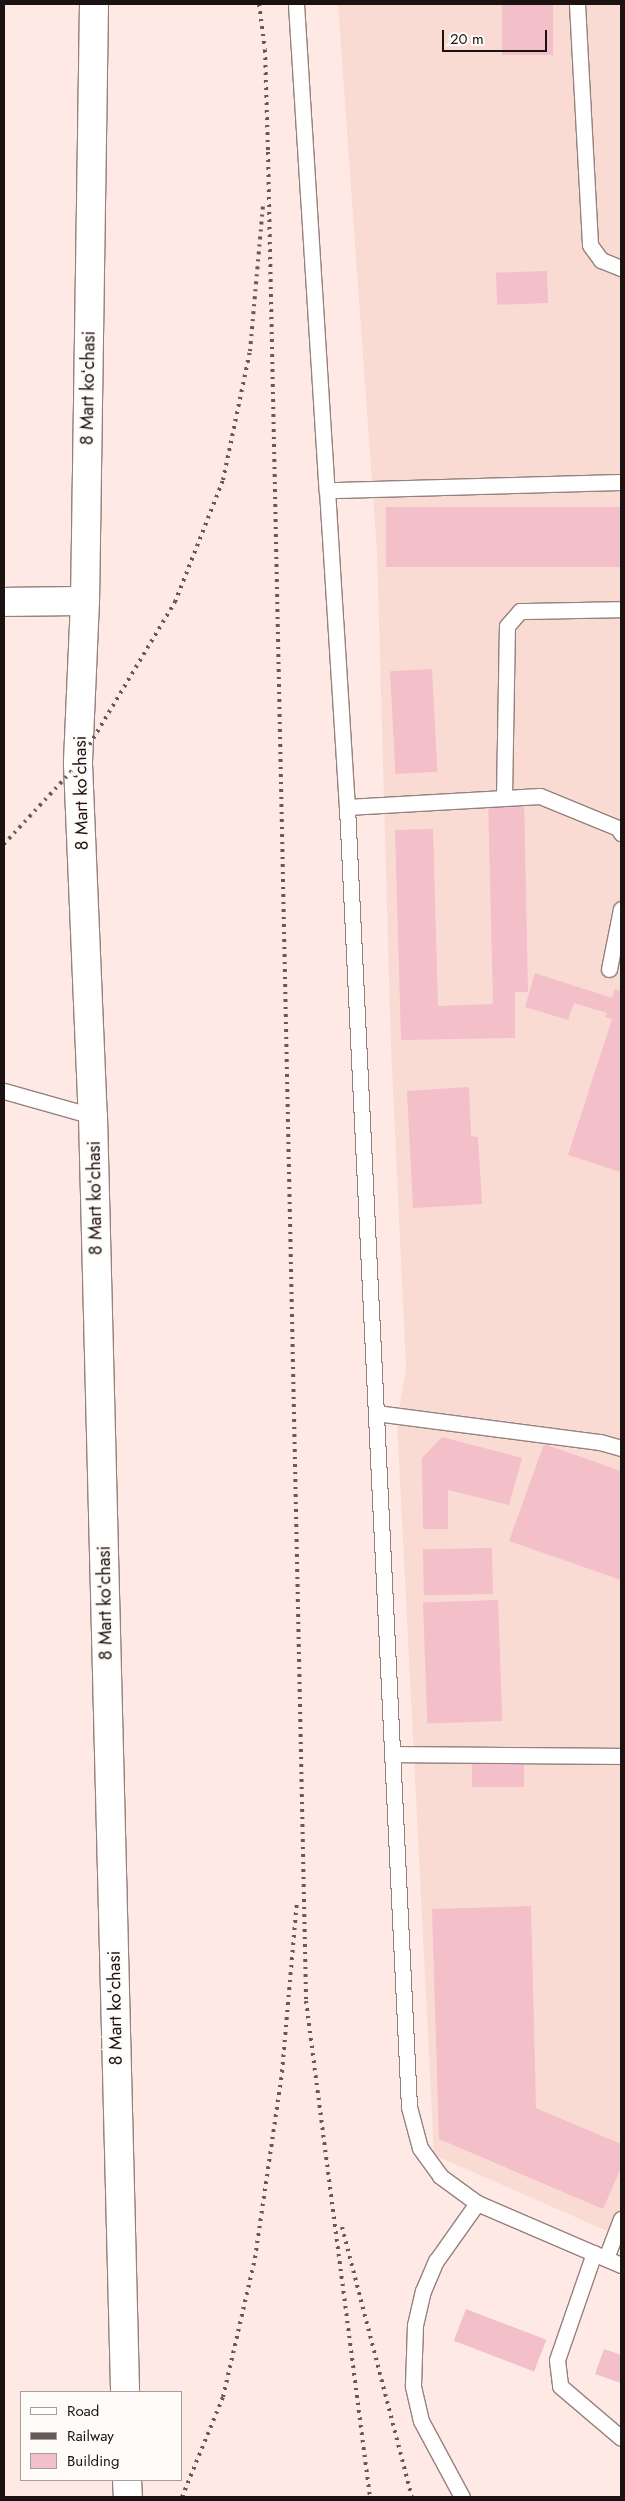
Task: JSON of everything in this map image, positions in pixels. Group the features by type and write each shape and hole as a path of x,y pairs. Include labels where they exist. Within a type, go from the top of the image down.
{"street":[{"name":"8 Mart koʻchasi","path":"94,4 85,601 78,764 92,1116 125,2391"},
{"path":"4,602 85,601"},
{"path":"127,2481 128,2497"}],"lane":[{"path":"296,4 347,807 409,2107 420,2148 440,2176 477,2203 621,2265"},
{"path":"577,4 590,245 601,260 621,268"},
{"path":"327,490 621,482"},
{"path":"504,796 508,626 520,611 621,609"},
{"path":"347,807 504,796 540,796 618,828 621,833"},
{"path":"609,969 621,909"},
{"path":"4,1092 92,1116"},
{"path":"376,1413 600,1442 621,1448"},
{"path":"392,1754 621,1756"},
{"path":"462,2497 421,2421 412,2385 415,2325 423,2291 436,2261 477,2203"},
{"path":"621,2219 600,2256 557,2360 560,2386 621,2438"}],"shaded area":[{"path":"338,4 621,4 621,2237 434,2155 397,1422 406,1368 391,1048 377,552"}],"building":[{"path":"502,4 553,4 553,55 502,55"},
{"path":"547,271 548,303 497,305 496,273"},
{"path":"386,507 621,507 621,567 386,567"},
{"path":"432,669 437,772 395,774 390,671"},
{"path":"524,797 528,992 515,992 515,1038 401,1040 395,830 433,829 438,1006 493,1004 488,798"},
{"path":"535,973 612,998 615,989 621,991 621,1172 568,1155 612,1019 605,1017 607,1013 574,1003 568,1020 525,1007"},
{"path":"469,1087 471,1136 478,1137 482,1204 413,1208 407,1091"},
{"path":"442,1437 522,1458 509,1505 448,1490 448,1529 423,1529 422,1458"},
{"path":"544,1444 621,1471 621,1580 509,1541"},
{"path":"492,1548 493,1594 424,1595 423,1549"},
{"path":"498,1600 502,1721 427,1724 423,1603"},
{"path":"472,1764 524,1764 524,1787 472,1787"},
{"path":"531,1906 536,2108 621,2144 621,2168 603,2209 439,2139 432,1909"},
{"path":"466,2309 546,2340 534,2372 454,2341"},
{"path":"604,2349 621,2355 621,2383 595,2374"}],"railway":[{"path":"259,4 265,50 268,152 306,2001 370,2497"},
{"path":"4,844 78,764 175,602 223,480 250,351 263,206"},
{"path":"182,2497 223,2397 255,2258 282,2072 297,1902"},
{"path":"342,2227 412,2497"}]}
